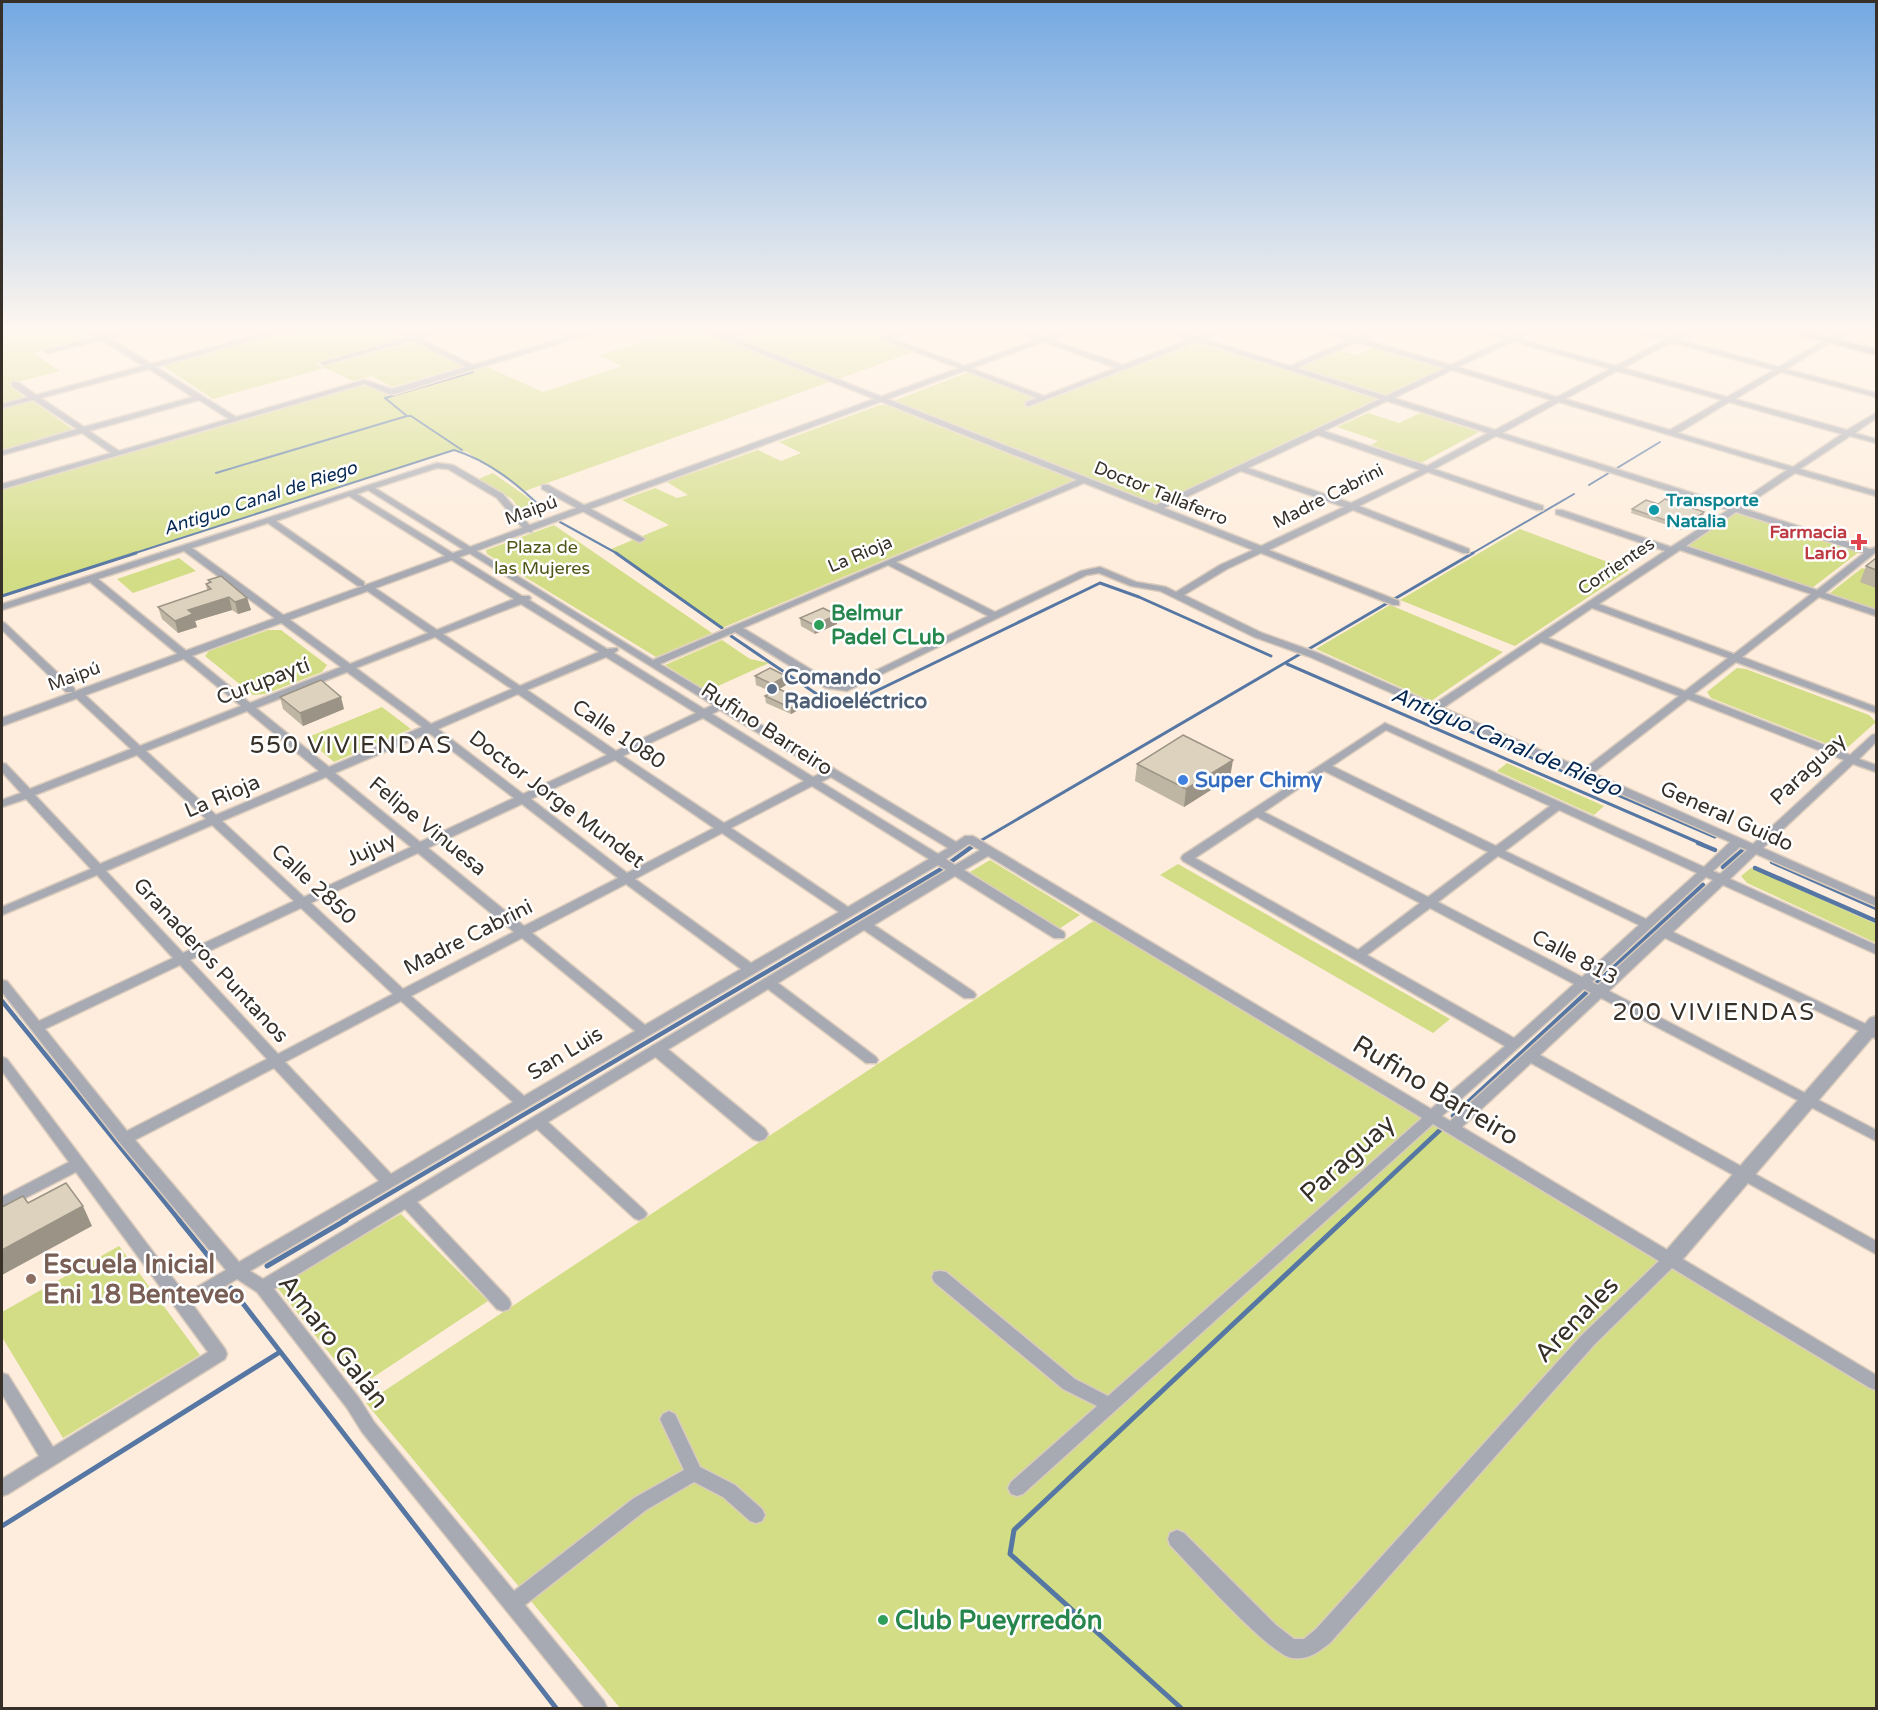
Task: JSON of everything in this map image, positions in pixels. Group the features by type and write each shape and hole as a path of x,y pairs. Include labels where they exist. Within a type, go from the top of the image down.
{"street":[{"path":"53,410 117,453"},
{"path":"2,453 154,410"},
{"path":"221,410 236,419"},
{"path":"2,487 268,410"},
{"name":"Maipú","path":"2,722 181,652 848,410"},
{"name":"Doctor Tallaferro","path":"905,410 1396,603"},
{"path":"1155,509 1364,410"},
{"path":"1421,410 1735,509 1874,550"},
{"name":"Madre Cabrini","path":"1176,596 1209,574 1260,549 1274,545 1428,469 1536,410"},
{"path":"1593,410 1876,494"},
{"path":"1671,433 1710,410"},
{"path":"1761,410 1876,441"},
{"name":"Corrientes","path":"1435,708 1876,415"},
{"path":"1318,432 1540,508"},
{"path":"2,607 437,465 450,467 500,496 526,527"},
{"path":"1240,468 1350,506 1466,551"},
{"name":"La Rioja","path":"652,664 1083,480"},
{"name":"Rufino Barreiro","path":"368,487 622,646 955,847"},
{"path":"545,487 640,539"},
{"name":"Rufino Barreiro","path":"351,493 1059,936"},
{"path":"1559,512 1876,613"},
{"name":"Calle 1080","path":"269,520 848,913"},
{"name":"Doctor Jorge Mundet","path":"185,547 347,669 430,728 626,879 750,969"},
{"path":"1585,774 1874,550"},
{"path":"888,562 995,616"},
{"path":"1858,562 1869,566"},
{"name":"General Guido","path":"995,616 1084,573 1100,570 1134,584 1163,589 1258,635 1311,654 1876,902"},
{"name":"Felipe Vinuesa","path":"91,578 644,1032"},
{"name":"Curupaytí","path":"2,804 538,594"},
{"path":"1591,604 1876,710"},
{"path":"735,628 830,686 840,689 847,688 995,616"},
{"name":"Calle 2850","path":"2,625 402,995 523,1103"},
{"path":"1540,638 1876,769"},
{"name":"La Rioja","path":"2,911 622,646"},
{"name":"Maipú","path":"2,714 74,692"},
{"name":"Jujuy","path":"38,1027 720,706"},
{"path":"1515,1045 1186,858 1385,726 1876,950"},
{"name":"Paraguay","path":"1453,1127 1876,737"},
{"name":"Granaderos Puntanos","path":"2,766 389,1182"},
{"path":"1324,767 1648,925"},
{"name":"Madre Cabrini","path":"125,1139 831,772"},
{"path":"1358,956 1558,805"},
{"name":"Calle 813","path":"1256,812 1876,1136"},
{"name":"Rufino Barreiro","path":"969,839 1453,1127 1876,1383"},
{"name":"San Luis","path":"183,1303 848,913 969,839"},
{"name":"Paraguay","path":"1017,1488 1515,1045 1738,842"},
{"path":"263,1287 987,851"},
{"path":"866,925 969,995"},
{"path":"1665,933 1874,1029"},
{"path":"769,983 872,1060"},
{"name":"Amaro Galán","path":"2,984 125,1139 237,1271 263,1287 353,1403 368,1427 597,1708"},
{"name":"Arenales","path":"1177,1539 1269,1632 1291,1649 1308,1648 1331,1628 1588,1340 1670,1260 1808,1101 1874,1029"},
{"path":"658,1050 759,1134"},
{"path":"1530,1056 1876,1248"},
{"path":"2,1062 219,1354 2,1488"},
{"path":"538,1122 639,1214"},
{"path":"2,1204 78,1164"},
{"path":"407,1201 503,1304"},
{"path":"940,1278 1068,1384 1109,1404"},
{"path":"2,1380 50,1458"},
{"path":"669,1419 694,1473 729,1491 756,1515"},
{"path":"512,1604 640,1504 694,1473"}],"green space":[{"path":"2,410 45,410 75,431 2,451"},
{"path":"275,410 752,410 525,491 467,452 454,450 2,596 2,489"},
{"path":"867,410 898,410 1074,480 722,628 611,549 669,525 622,500 655,488 677,498 688,495 667,482 758,450 781,461 801,453 779,442"},
{"path":"911,410 1354,410 1159,503 1152,504"},
{"path":"1368,413 1399,423 1420,413 1479,432 1421,463 1371,445 1378,441 1337,427"},
{"path":"493,473 544,509 524,516 512,499 478,479"},
{"path":"1736,512 1859,552 1812,588 1687,546"},
{"name":"Plaza de las Mujeres","path":"554,525 712,633 656,657 487,554 486,550"},
{"path":"1520,529 1629,570 1515,646 1400,600"},
{"path":"179,558 196,571 133,593 117,579"},
{"path":"1862,568 1876,572 1876,609 1830,593"},
{"path":"1390,605 1503,652 1431,701 1316,649"},
{"path":"268,630 281,630 327,665 322,672 265,694 253,695 205,656 209,651"},
{"path":"722,640 750,659 769,663 707,691 665,665"},
{"path":"1737,668 1746,669 1869,715 1876,722 1847,748 1835,747 1711,698 1707,692"},
{"path":"382,707 411,729 334,762 306,738"},
{"path":"1507,763 1604,806 1594,815 1497,771"},
{"path":"990,860 1080,915 1059,929 970,872"},
{"path":"1178,864 1450,1019 1433,1033 1160,875"},
{"path":"1751,868 1876,924 1876,943 1747,883 1741,876"},
{"path":"1095,920 1876,1392 1876,1708 620,1708 366,1403"},
{"path":"401,1214 488,1301 357,1388 276,1286"},
{"path":"119,1246 200,1355 63,1438 2,1337 2,1312"}],"building":[{"path":"1665,499 1704,512 1683,526 1632,509 1646,500 1658,504"},
{"path":"1876,558 1876,570 1866,566"},
{"path":"221,576 247,598 235,602 229,597 188,610 193,614 175,621 158,607 211,589 206,584 211,582 208,580"},
{"path":"823,608 837,615 814,625 800,618"},
{"path":"770,668 786,676 772,684 755,676"},
{"path":"321,680 341,697 300,713 280,697"},
{"path":"779,689 804,701 791,708 765,696"},
{"path":"1183,735 1233,760 1186,789 1137,764"},
{"path":"66,1183 83,1206 2,1250 2,1207 23,1196 28,1203"}],"waterway":[{"path":"399,410 407,416"},
{"path":"216,473 407,416"},
{"path":"407,416 411,416 462,450"},
{"path":"1589,485 1660,442"},
{"name":"Antiguo Canal de Riego","path":"132,554 454,450 504,475 546,512"},
{"path":"1471,554 1574,494"},
{"name":"Antiguo Canal de Riego","path":"560,522 618,554"},
{"name":"Antiguo Canal de Riego","path":"2,596 136,553"},
{"name":"Antiguo Canal de Riego","path":"616,553 722,628"},
{"path":"975,844 1473,553"},
{"name":"Antiguo Canal de Riego","path":"731,636 830,703 845,706 1100,583 1139,597 1271,656"},
{"name":"Antiguo Canal de Riego","path":"1287,664 1702,844"},
{"path":"1428,713 1715,837"},
{"path":"343,1221 938,871 977,843"},
{"name":"Antiguo Canal de Riego","path":"1698,843 1715,850"},
{"path":"1723,867 1743,850"},
{"path":"1772,862 1876,908"},
{"name":"Antiguo Canal de Riego","path":"1755,868 1876,921"},
{"path":"1597,983 1703,885"},
{"path":"1453,1116 1586,993"},
{"path":"2,1001 180,1221"},
{"path":"1343,1221 1440,1130"},
{"path":"179,1220 209,1257"},
{"path":"267,1266 346,1220"},
{"path":"1181,1708 1010,1554 1014,1530 1344,1220"},
{"path":"231,1288 556,1708"},
{"path":"2,1526 280,1352"}],"place":[{"name":"Transporte Natalia","path":"1654,510"},
{"name":"Farmacia Lario","path":"1859,542"},
{"name":"Belmur Padel CLub","path":"819,625"},
{"name":"Comando Radioeléctrico","path":"772,689"},
{"name":"Super Chimy","path":"1183,780"},
{"name":"Escuela Inicial Eni 18 Benteveo","path":"31,1279"},
{"name":"Club Pueyrredón","path":"883,1620"}],"district":[{"name":"550 VIVIENDAS","path":"351,745"},
{"name":"200 VIVIENDAS","path":"1714,1012"}]}
